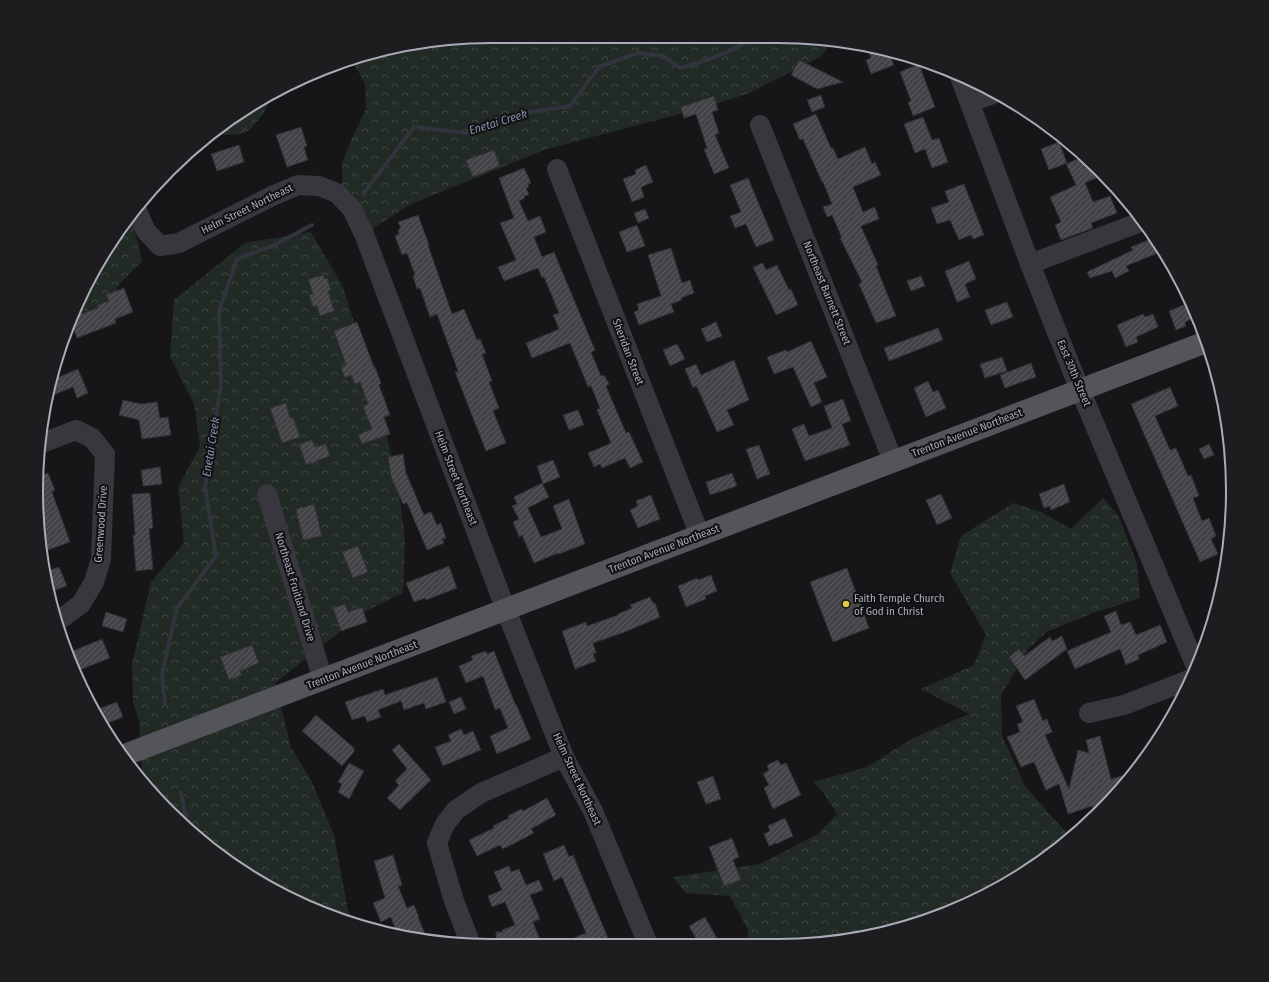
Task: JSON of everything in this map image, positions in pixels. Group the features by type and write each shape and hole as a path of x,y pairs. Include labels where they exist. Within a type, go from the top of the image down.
{"main road":[{"name":"Trenton Avenue Northeast","path":"129,754 1201,344"}],"street":[{"name":"East 30th Street","path":"963,83 1030,264 1193,661"},
{"path":"970,102 988,96"},
{"name":"Northeast Barnett Street","path":"760,125 893,461"},
{"name":"Sheridan Street","path":"557,169 700,536"},
{"name":"Helm Street Northeast","path":"139,215 146,231 160,246 178,242 272,196 298,185 319,186 337,193 352,209 364,234 506,610 564,757 593,811 646,939"},
{"path":"1030,264 1137,223"},
{"name":"Greenwood Drive","path":"46,441 76,430 92,438 105,454 101,559 94,582 81,604 62,618"},
{"name":"Northeast Fruitland Drive","path":"267,494 323,680"},
{"path":"1089,713 1124,705 1183,682"},
{"path":"468,938 454,902 437,843 445,824 456,810 480,793 564,757"}],"green space":[{"path":"778,43 829,46 820,57 747,94 691,111 547,149 411,204 364,234 342,188 342,163 366,109 365,84 354,65 375,58 404,52 462,44"},
{"path":"270,101 250,130 235,135 220,134"},
{"path":"133,223 142,261 119,285 103,321 74,327 89,293 103,267"},
{"path":"311,232 343,287 374,387 397,476 405,539 403,593 366,611 275,683 291,747 312,782 334,835 348,911 351,916 293,893 242,863 218,846 174,808 142,771 139,720 133,702 132,664 151,582 184,543 178,487 200,446 194,404 170,357 174,300 245,243"},
{"path":"1103,498 1118,515 1137,563 1140,598 1096,612 1046,632 1028,649 1001,695 1002,736 1025,786 1067,833 1051,846 1002,879 949,905 894,924 836,935 807,938 747,939 748,930 730,896 686,893 673,877 760,864 818,834 837,814 825,795 814,782 867,767 911,739 969,714 921,689 974,665 986,635 950,573 961,536 1013,503 1041,512 1071,529"}],"building":[{"path":"869,53 891,57 894,65 871,74 866,60 871,58"},
{"path":"799,60 843,82 817,89 791,75"},
{"path":"916,65 920,66 935,107 913,116 908,102 911,101 900,72"},
{"path":"821,95 825,107 812,112 807,100"},
{"path":"714,96 718,110 712,112 719,133 715,135 729,168 714,174 704,149 707,148 696,114 684,118 681,107"},
{"path":"816,114 831,148 833,148 838,159 865,147 872,164 875,162 881,175 853,187 863,212 875,207 879,219 861,226 878,265 876,266 896,316 876,323 859,284 862,282 840,238 842,238 832,215 827,217 823,207 832,204 823,182 803,139 800,140 793,124"},
{"path":"923,117 932,140 939,138 948,162 932,168 925,149 915,153 904,124"},
{"path":"301,127 307,146 304,147 308,160 287,167 276,135"},
{"path":"1059,142 1067,163 1049,170 1041,149"},
{"path":"239,145 244,162 217,171 211,154"},
{"path":"494,150 500,166 473,177 466,160"},
{"path":"1078,159 1094,173 1096,178 1085,183 1093,202 1110,196 1117,213 1091,223 1093,228 1061,240 1055,225 1061,222 1050,197 1076,185 1066,164"},
{"path":"646,165 653,182 641,187 644,197 632,202 623,179 636,174 635,170"},
{"path":"524,168 531,183 528,184 529,187 526,188 529,195 524,196 525,198 519,201 528,221 540,216 546,232 534,237 542,257 554,252 595,350 591,352 601,376 604,375 609,384 606,386 626,433 629,432 643,462 630,468 625,458 602,468 600,464 594,467 588,453 611,443 597,410 600,408 591,386 588,387 570,343 532,358 526,343 559,329 553,315 559,313 544,277 542,278 538,268 504,281 498,267 516,260 500,223 514,218 499,178"},
{"path":"748,178 774,240 756,247 746,224 735,228 730,216 741,212 730,185"},
{"path":"964,184 984,235 973,239 971,235 959,240 950,220 937,224 931,208 949,202 945,191"},
{"path":"645,209 649,218 638,223 634,213"},
{"path":"418,215 452,314 464,309 477,340 480,339 486,353 482,354 492,381 489,382 499,408 493,411 506,443 486,451 455,372 458,371 437,314 430,317 420,288 417,289 413,276 415,275 407,253 402,255 395,236 399,234 398,230 401,228 398,222"},
{"path":"637,225 645,246 627,252 619,232"},
{"path":"1149,240 1157,253 1126,266 1129,271 1115,278 1112,271 1090,278 1087,272 1133,250 1131,247"},
{"path":"671,248 682,283 690,280 694,293 671,304 674,312 639,325 634,312 639,310 637,304 661,296 648,255"},
{"path":"969,261 976,279 965,284 970,297 957,302 945,271"},
{"path":"763,263 766,270 777,265 789,290 791,289 798,305 776,315 753,267"},
{"path":"323,275 325,279 327,278 331,290 328,291 334,311 320,316 317,306 313,307 309,295 313,294 308,279"},
{"path":"921,276 925,286 911,291 907,281"},
{"path":"124,288 133,312 115,319 116,323 77,338 74,329 79,314 98,308 97,305 109,301 106,295"},
{"path":"1007,302 1013,317 991,325 985,310"},
{"path":"1185,304 1192,319 1185,322 1186,326 1176,330 1169,311"},
{"path":"1143,314 1145,317 1153,314 1158,327 1136,337 1138,342 1126,347 1117,325"},
{"path":"357,322 381,383 379,385 390,415 384,417 390,434 362,444 358,435 372,429 363,406 368,404 360,382 355,384 351,375 345,378 341,368 346,365 334,331"},
{"path":"716,322 722,336 707,342 701,329"},
{"path":"938,328 943,340 889,361 884,348"},
{"path":"811,341 827,377 814,383 822,402 811,407 793,367 774,374 767,357 786,350 787,352"},
{"path":"677,344 685,359 670,366 663,350"},
{"path":"1002,357 1007,371 985,378 980,364"},
{"path":"734,360 749,400 727,410 734,425 717,432 696,386 693,388 685,369 696,364 701,375"},
{"path":"1031,363 1036,377 1005,388 1000,375"},
{"path":"78,369 88,393 77,398 73,387 54,395 57,378"},
{"path":"928,381 933,392 938,390 946,408 926,417 914,388"},
{"path":"1170,387 1178,406 1155,416 1170,450 1176,448 1188,476 1191,475 1199,496 1193,498 1202,521 1209,518 1216,536 1211,539 1218,554 1200,562 1131,404"},
{"path":"843,399 851,421 842,424 850,445 805,461 792,429 804,424 809,436 832,428 824,406"},
{"path":"123,400 141,404 157,402 160,418 168,417 171,435 142,439 139,420 119,415"},
{"path":"286,403 290,418 293,417 300,437 282,443 270,408"},
{"path":"578,410 584,425 569,430 563,415"},
{"path":"312,440 315,447 326,444 330,456 306,465 299,444"},
{"path":"1209,444 1214,455 1204,459 1199,449"},
{"path":"759,445 770,474 757,479 746,449"},
{"path":"403,454 406,473 424,515 431,512 437,525 441,523 446,538 442,539 444,543 427,550 407,503 403,504 391,477 388,457"},
{"path":"553,460 560,477 543,484 537,466"},
{"path":"160,467 162,484 143,486 141,470"},
{"path":"48,473 55,490 52,492 70,542 48,550 44,520 44,475"},
{"path":"732,473 737,486 710,495 706,482"},
{"path":"542,483 549,497 528,508 541,537 562,529 553,506 569,499 585,544 534,563 522,535 519,537 513,522 519,519 512,506 517,504 514,497"},
{"path":"1064,484 1070,502 1051,510 1050,506 1044,508 1039,494"},
{"path":"150,493 153,528 149,529 153,569 136,571 132,494"},
{"path":"941,494 952,518 937,525 926,500"},
{"path":"651,495 660,519 638,528 630,510 638,506 636,501"},
{"path":"314,504 322,536 303,540 296,509"},
{"path":"358,546 368,572 353,578 342,552"},
{"path":"449,566 457,588 426,600 425,598 414,602 406,583"},
{"path":"59,567 67,586 55,590 51,570"},
{"name":"Faith Temple Church of God in Christ","path":"847,568 869,628 833,642 810,582"},
{"path":"711,575 717,591 705,596 706,599 686,607 678,586 697,578 698,580"},
{"path":"650,597 653,603 655,603 660,617 625,632 593,643 596,653 593,654 596,661 575,669 562,631 586,622 587,626 618,615 632,608 630,605"},
{"path":"345,604 348,612 362,607 367,622 341,631 333,608"},
{"path":"1116,611 1121,625 1130,622 1136,635 1160,625 1167,642 1138,655 1139,659 1126,665 1120,649 1075,669 1067,651 1111,632 1104,616"},
{"path":"106,612 127,619 123,632 102,626"},
{"path":"1062,636 1067,649 1025,680 1009,657 1019,649 1024,656 1050,637 1052,641"},
{"path":"102,639 110,658 80,670 73,651"},
{"path":"252,645 259,663 240,671 242,675 229,680 220,657"},
{"path":"486,651 487,654 494,651 531,739 497,754 490,736 508,728 500,708 495,710 483,676 466,683 459,666 473,660 471,656"},
{"path":"437,677 446,702 426,709 424,703 404,710 401,701 378,710 381,717 367,722 365,716 352,720 345,702 383,689 385,695"},
{"path":"461,697 466,709 454,714 449,702"},
{"path":"1034,699 1043,721 1047,719 1052,732 1045,735 1069,789 1078,750 1089,753 1086,740 1100,736 1111,779 1124,775 1093,810 1092,806 1068,814 1059,784 1046,790 1034,762 1021,767 1007,737 1020,732 1017,724 1023,722 1016,706"},
{"path":"117,702 123,717 108,723 100,709"},
{"path":"316,715 354,748 354,752 342,766 302,731"},
{"path":"461,729 464,735 473,731 481,750 443,766 435,747 451,741 448,735"},
{"path":"399,744 431,780 400,810 387,798 399,785 395,781 407,769 392,750"},
{"path":"778,760 781,765 786,763 801,795 773,809 764,788 769,785 763,774 769,770 767,765"},
{"path":"349,763 364,771 349,799 338,792 342,784 338,782"},
{"path":"713,776 721,799 706,804 697,782"},
{"path":"547,798 556,815 531,829 534,833 517,842 503,849 500,845 477,856 469,840 494,828 493,826 509,818 508,816 521,809 523,811"},
{"path":"785,818 793,836 769,846 764,834 770,831 768,826"},
{"path":"732,838 739,857 733,860 741,880 724,886 709,847"},
{"path":"564,845 569,857 573,855 608,938 571,939 586,933 562,877 554,881 543,854"},
{"path":"393,855 402,885 398,886 407,908 414,905 425,934 395,928 391,917 381,922 373,903 385,898 374,861"},
{"path":"509,866 511,872 519,869 526,885 539,880 543,890 530,895 540,919 533,922 540,939 496,939 496,932 503,932 502,930 515,925 505,902 492,907 488,896 502,890 494,872"},
{"path":"705,917 717,939 696,939 689,926"}],"waterway":[{"name":"Enetai Creek","path":"363,194 414,127 467,133 516,114 570,106 599,67 638,53 663,56 680,68 719,56 744,43"},
{"name":"Enetai Creek","path":"165,705 162,674 177,608 216,556 205,487 221,384 219,311 237,259 272,246 312,225"},
{"name":"Enetai Creek","path":"181,793 186,819"}],"place":[{"name":"Faith Temple Church of God in Christ","path":"846,604"}]}
